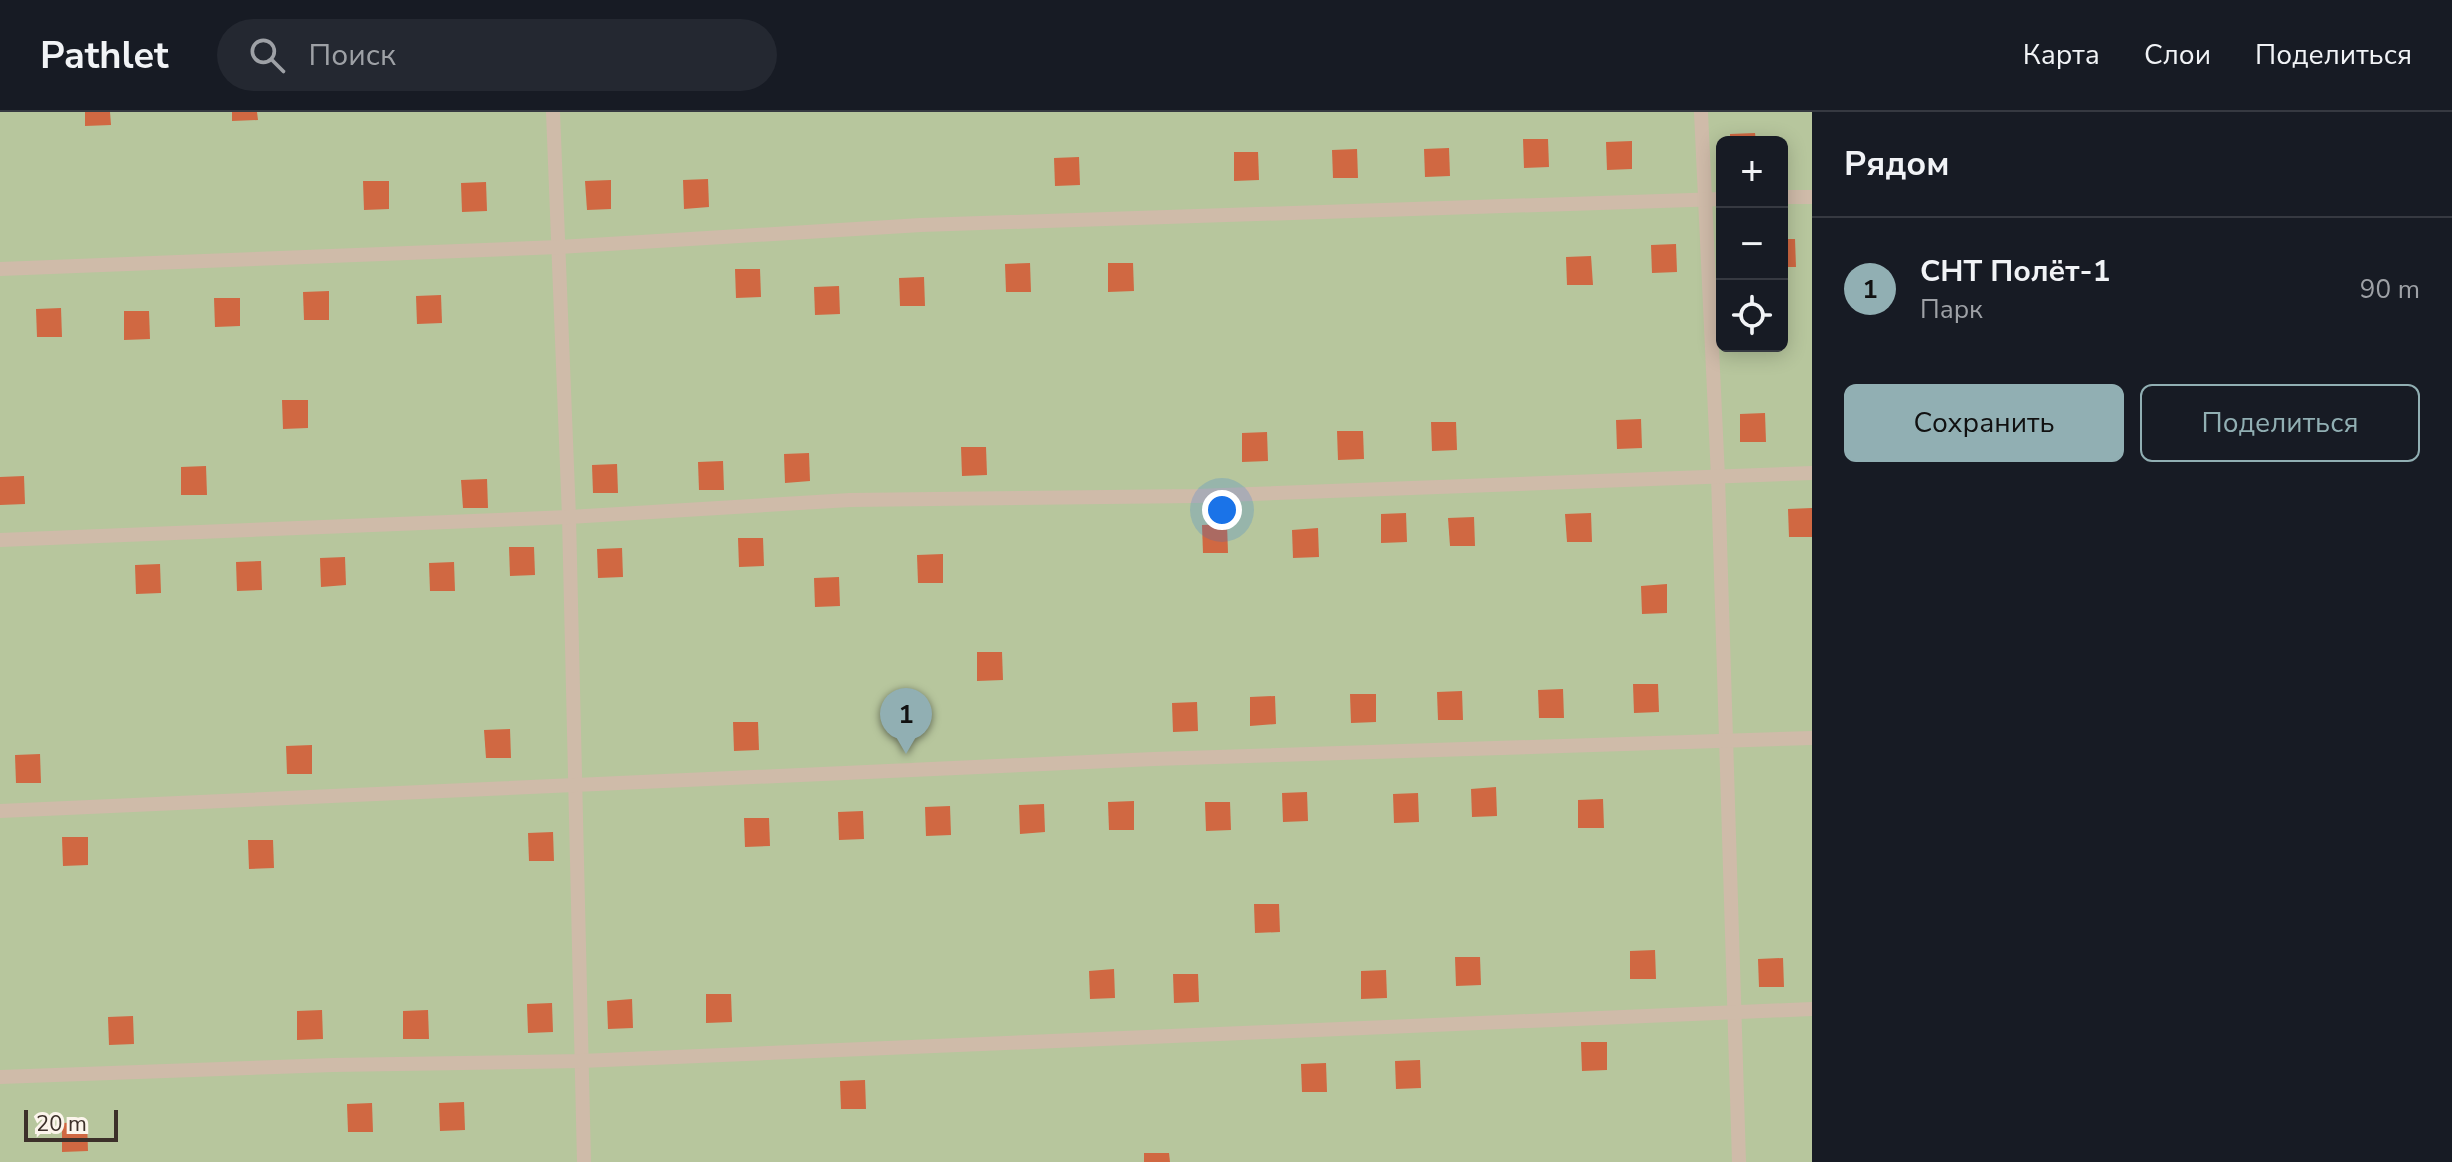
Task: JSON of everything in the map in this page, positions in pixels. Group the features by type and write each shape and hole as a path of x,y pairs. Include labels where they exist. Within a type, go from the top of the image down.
{"lane":[{"path":"553,112 569,517 584,1162"},
{"path":"1701,112 1718,477 1739,1162"},
{"path":"1788,197 1812,197"},
{"path":"0,269 559,247 921,225 1716,199"},
{"path":"0,540 569,517 850,500 1213,495 1812,473"},
{"path":"0,811 1154,759 1812,738"},
{"path":"0,1077 333,1065 581,1061 1812,1009"}],"green space":[{"path":"0,112 1812,112 1812,1162 0,1162"}],"building":[{"path":"85,112 110,112 111,125 85,126"},
{"path":"232,112 257,112 258,120 232,121"},
{"path":"1755,133 1755,136 1730,136"},
{"path":"1523,139 1548,139 1549,167 1524,168"},
{"path":"1632,141 1632,169 1607,170 1606,142"},
{"path":"1449,148 1450,176 1425,177 1424,149"},
{"path":"1357,149 1358,178 1333,178 1332,150"},
{"path":"1234,152 1258,152 1259,180 1234,181"},
{"path":"1079,157 1080,185 1055,186 1054,158"},
{"path":"708,179 709,207 684,209 683,180"},
{"path":"611,180 611,209 587,210 585,181"},
{"path":"363,181 389,181 389,209 364,210"},
{"path":"486,182 487,211 462,212 461,183"},
{"path":"1788,239 1795,239 1796,267 1788,267"},
{"path":"1676,244 1677,272 1652,273 1651,245"},
{"path":"1591,256 1593,285 1567,285 1566,257"},
{"path":"1030,263 1031,292 1006,292 1005,264"},
{"path":"1108,263 1133,263 1134,291 1108,292"},
{"path":"735,269 760,269 761,297 736,298"},
{"path":"924,277 925,306 900,306 899,278"},
{"path":"839,286 840,314 815,315 814,287"},
{"path":"329,291 329,320 304,320 303,292"},
{"path":"441,295 442,323 417,324 416,296"},
{"path":"214,298 240,298 240,326 215,327"},
{"path":"61,308 62,337 37,337 36,309"},
{"path":"124,311 149,311 150,339 124,340"},
{"path":"282,400 308,400 308,428 283,429"},
{"path":"1765,413 1766,442 1740,442 1740,414"},
{"path":"1641,419 1642,448 1617,449 1616,420"},
{"path":"1431,422 1456,422 1457,450 1432,451"},
{"path":"1337,431 1363,431 1364,459 1338,460"},
{"path":"1267,432 1268,461 1242,462 1242,433"},
{"path":"961,447 986,447 987,475 962,476"},
{"path":"809,453 810,481 785,483 784,454"},
{"path":"723,461 724,490 699,490 698,462"},
{"path":"617,464 618,493 593,493 592,465"},
{"path":"206,466 207,495 181,495 181,467"},
{"path":"24,476 25,504 0,505 0,477"},
{"path":"487,479 488,508 463,508 461,480"},
{"path":"1812,508 1812,537 1789,537 1788,509"},
{"path":"1406,513 1407,542 1381,543 1381,514"},
{"path":"1591,513 1592,542 1567,542 1565,514"},
{"path":"1474,517 1475,546 1450,546 1448,518"},
{"path":"1227,524 1228,553 1203,553 1202,525"},
{"path":"1318,528 1319,557 1293,558 1292,530"},
{"path":"738,538 763,538 764,566 739,567"},
{"path":"509,547 534,547 535,575 510,576"},
{"path":"622,548 623,577 598,578 597,549"},
{"path":"943,554 943,583 918,583 917,555"},
{"path":"345,557 346,585 321,587 320,558"},
{"path":"261,561 262,590 237,591 236,562"},
{"path":"454,562 455,591 430,591 429,563"},
{"path":"160,564 161,593 136,594 135,565"},
{"path":"839,577 840,606 815,607 814,578"},
{"path":"1667,584 1667,613 1642,614 1641,586"},
{"path":"977,652 1002,652 1003,680 977,681"},
{"path":"1633,684 1658,684 1659,712 1634,713"},
{"path":"1563,689 1564,718 1539,718 1538,690"},
{"path":"1462,691 1463,720 1438,720 1437,692"},
{"path":"1350,694 1376,694 1376,722 1351,723"},
{"path":"1275,696 1276,724 1250,726 1250,697"},
{"path":"1197,702 1198,731 1173,732 1172,703"},
{"path":"733,722 758,722 759,750 734,751"},
{"path":"510,729 511,758 486,758 484,730"},
{"path":"312,745 312,774 287,774 286,746"},
{"path":"40,754 41,783 16,783 15,755"},
{"path":"1496,787 1497,816 1472,817 1471,789"},
{"path":"1307,792 1308,821 1283,822 1282,793"},
{"path":"1418,793 1419,822 1394,823 1393,794"},
{"path":"1603,799 1604,828 1578,828 1578,800"},
{"path":"1134,801 1134,830 1109,830 1108,802"},
{"path":"1205,802 1230,802 1231,830 1206,831"},
{"path":"1044,804 1045,832 1020,834 1019,805"},
{"path":"950,806 951,835 926,836 925,807"},
{"path":"863,811 864,839 839,840 838,812"},
{"path":"744,818 769,818 770,846 745,847"},
{"path":"553,832 554,861 529,861 528,833"},
{"path":"62,837 88,837 88,865 63,866"},
{"path":"248,840 273,840 274,868 249,869"},
{"path":"1254,904 1279,904 1280,932 1255,933"},
{"path":"1655,950 1656,979 1630,979 1630,951"},
{"path":"1455,957 1480,957 1481,985 1456,986"},
{"path":"1783,958 1784,987 1759,987 1758,959"},
{"path":"1114,969 1115,998 1090,999 1089,971"},
{"path":"1386,970 1387,998 1361,999 1361,971"},
{"path":"1173,974 1198,974 1199,1002 1174,1003"},
{"path":"706,994 731,994 732,1022 706,1023"},
{"path":"632,999 633,1028 608,1029 607,1001"},
{"path":"552,1003 553,1032 528,1033 527,1004"},
{"path":"322,1010 323,1039 297,1040 297,1011"},
{"path":"428,1010 429,1039 403,1039 403,1011"},
{"path":"133,1016 134,1044 109,1045 108,1017"},
{"path":"1581,1042 1607,1042 1607,1070 1582,1071"},
{"path":"1420,1060 1421,1088 1396,1089 1395,1061"},
{"path":"1326,1063 1327,1092 1302,1092 1301,1064"},
{"path":"865,1080 866,1109 841,1109 840,1081"},
{"path":"464,1102 465,1130 440,1131 439,1103"},
{"path":"372,1103 373,1132 348,1132 347,1104"},
{"path":"87,1122 88,1151 62,1152 62,1123"},
{"path":"1144,1153 1169,1153 1170,1162 1144,1162"}],"place":[{"name":"СНТ Полёт-1","path":"906,754"}]}
